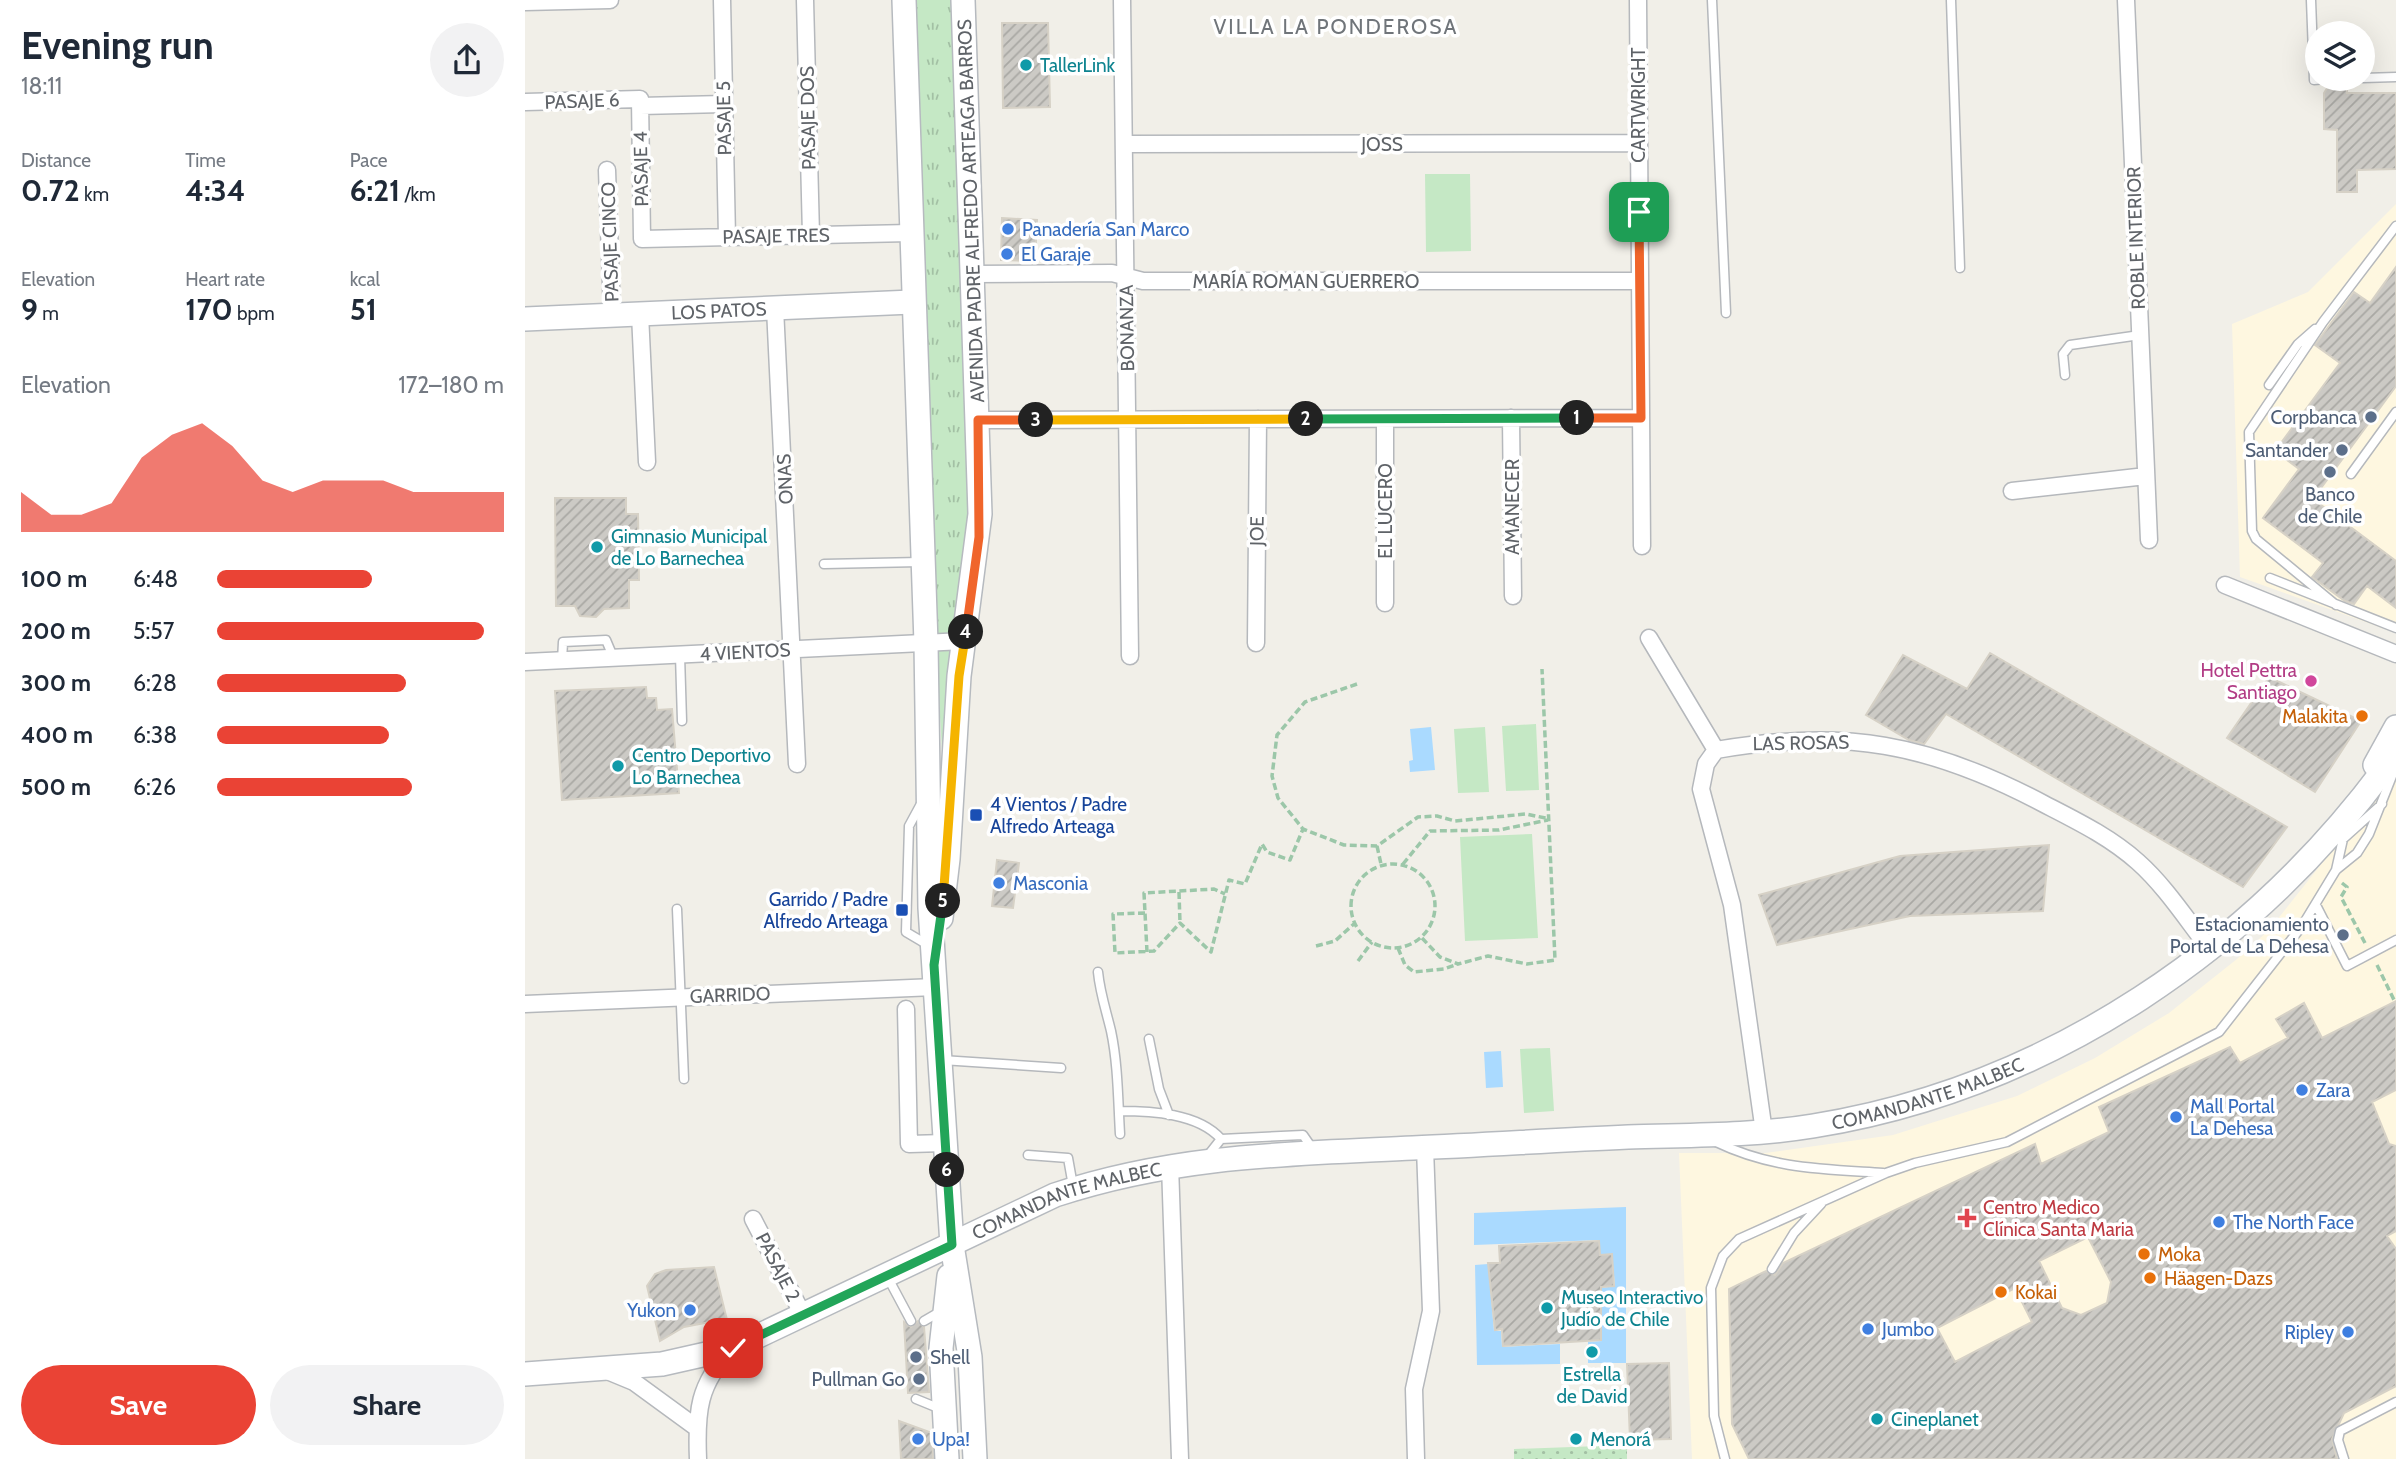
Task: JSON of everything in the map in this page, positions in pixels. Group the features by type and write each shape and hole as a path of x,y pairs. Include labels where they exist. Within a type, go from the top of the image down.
{"main road":[{"name":"AVENIDA PADRE ALFREDO ARTEAGA BARROS","path":"904,0 934,967 952,1245 970,1357 975,1459"},
{"name":"AVENIDA PADRE ALFREDO ARTEAGA BARROS","path":"934,967 948,859 964,641 979,537 978,420 963,0"},
{"name":"LOS PATOS","path":"525,318 912,302"},
{"name":"COMANDANTE MALBEC","path":"2343,819 2396,727"},
{"name":"COMANDANTE MALBEC","path":"525,1374 693,1359 733,1348 1024,1209 1073,1189 1170,1165 1205,1160 1316,1153 1763,1132 1808,1127 1895,1110 1980,1083 2021,1066 2110,1019 2209,948 2279,887 2343,819 2396,753"},
{"name":"AVENIDA PADRE ALFREDO ARTEAGA BARROS","path":"947,1459 941,1348 952,1245"}],"street":[{"path":"525,2 610,0"},
{"name":"PASAJE 5","path":"722,0 727,237"},
{"name":"PASAJE DOS","path":"805,0 811,235"},
{"name":"BONANZA","path":"1122,0 1130,656"},
{"name":"CARTWRIGHT","path":"1638,0 1641,546"},
{"name":"ROBLE INTERIOR","path":"2126,0 2149,540"},
{"name":"PASAJE 6","path":"525,102 724,104"},
{"name":"PASAJE 4","path":"640,103 642,239"},
{"name":"JOSS","path":"1125,144 1639,143"},
{"name":"PASAJE CINCO","path":"607,170 612,315"},
{"name":"PASAJE TRES","path":"642,239 910,233"},
{"name":"MARÍA ROMAN GUERRERO","path":"972,274 1112,273 1143,281 1640,281"},
{"name":"ONAS","path":"775,308 794,650 797,764"},
{"path":"640,314 647,462"},
{"name":"AMANECER","path":"1511,418 1513,596"},
{"path":"978,420 1641,418"},
{"name":"JOE","path":"1256,643 1258,419"},
{"name":"EL LUCERO","path":"1385,419 1385,603"},
{"path":"2012,491 2146,476"},
{"path":"2225,585 2396,654"},
{"path":"1649,638 1716,750 1706,764 1701,789 1732,905 1763,1132"},
{"name":"4 VIENTOS","path":"525,662 964,641"},
{"name":"LAS ROSAS","path":"1716,750 1769,741 1838,739 1914,749 1977,771 2102,834 2140,863 2209,948"},
{"name":"GARRIDO","path":"525,1004 680,997 934,967"},
{"path":"906,1009 909,1144 946,1143"},
{"path":"1416,1459 1415,1389 1431,1311 1425,1148"},
{"path":"1170,1165 1180,1459"},
{"name":"PASAJE 2","path":"753,1219 803,1315"},
{"path":"698,1459 697,1428 705,1385 715,1367 733,1348"},
{"path":"602,1369 633,1382 697,1428"}],"lane":[{"path":"1712,0 1725,313"},
{"path":"1951,0 1960,268"},
{"path":"2311,0 2312,21"},
{"path":"2375,78 2396,77"},
{"path":"2336,604 2264,548 2252,531 2249,432 2323,322 2396,226"},
{"path":"2269,386 2298,344 2323,322"},
{"path":"2065,375 2063,354 2070,345 2140,335"},
{"path":"2351,474 2396,412"},
{"path":"824,564 923,562"},
{"path":"2270,578 2396,628"},
{"path":"680,655 682,721"},
{"path":"2334,872 2357,853 2393,784 2396,766"},
{"path":"1725,1459 1714,1416 1711,1288 1717,1266 1739,1238 1886,1173 1915,1163 2007,1142 2219,1032 2316,905 2334,872 2343,839 2383,803"},
{"path":"2316,905 2347,966 2396,940"},
{"path":"677,909 684,1079"},
{"path":"1098,972 1101,1000 1111,1031 1120,1134"},
{"path":"1149,1039 1159,1089 1169,1115"},
{"path":"940,1060 1061,1068"},
{"path":"1119,1111 1169,1115 1211,1128 1221,1139"},
{"path":"1205,1160 1221,1139 1303,1135 1316,1153"},
{"path":"1700,1135 1742,1155 1790,1167 1886,1173"},
{"path":"1028,1155 1068,1158 1073,1189"},
{"path":"1772,1269 1794,1233 1832,1195"},
{"path":"887,1276 911,1321"},
{"path":"924,1321 945,1309"},
{"path":"916,1399 945,1411"},
{"path":"2344,1459 2338,1440 2340,1431 2396,1402"}],"path":[{"path":"1398,948 1405,965 1414,972 1444,969 1488,956 1527,964 1555,960 1542,669"},
{"path":"1357,684 1305,702 1277,735 1272,776 1278,798 1289,815 1303,829 1345,845 1377,846 1418,817 1437,816 1455,821 1526,814 1550,819"},
{"path":"1403,864 1430,831 1453,828 1499,830 1550,819"},
{"path":"1453,828 1455,821"},
{"path":"1180,923 1211,952 1229,880 1245,884 1262,844 1267,852 1290,860 1303,829"},
{"path":"1377,846 1381,865"},
{"path":"1403,864 1414,868 1427,879 1433,890 1436,904 1433,921 1422,937 1398,948 1384,948 1372,942 1355,923 1350,902 1355,886 1368,871 1381,865 1403,864"},
{"path":"2334,872 2347,887 2341,897 2396,1002"},
{"path":"1147,952 1144,893 1214,889 1225,894"},
{"path":"1145,913 1113,914 1115,953 1154,951 1180,923 1179,892"},
{"path":"1316,946 1335,941 1355,923"},
{"path":"1422,937 1440,957 1458,964"},
{"path":"1358,961 1372,942"}],"shaded area":[{"path":"2396,204 2396,633 2240,577 2232,324 2308,292"},
{"name":"Mall Portal La Dehesa","path":"2396,770 2396,1459 1692,1459 1679,1153 1765,1153 1893,1135 2017,1096 2095,1058 2169,1013 2269,930"}],"green space":[{"path":"913,0 954,0 970,564 944,784 930,548"},
{"path":"1425,174 1470,174 1471,251 1426,252"},
{"path":"1536,724 1539,790 1506,791 1502,726"},
{"path":"1485,727 1489,792 1458,793 1454,729"},
{"path":"1532,834 1538,938 1465,941 1460,837"},
{"path":"1550,1048 1554,1111 1524,1113 1520,1049"},
{"path":"1627,1445 1627,1459 1514,1459 1514,1449"}],"water":[{"path":"1431,727 1435,770 1410,772 1409,761 1413,760 1410,729"},
{"path":"1501,1051 1503,1087 1486,1088 1484,1052"},
{"path":"1626,1207 1626,1363 1588,1363 1588,1342 1602,1341 1602,1288 1615,1286 1612,1254 1600,1255 1599,1240 1474,1245 1474,1213"},
{"path":"1488,1264 1494,1331 1501,1331 1502,1347 1560,1344 1560,1364 1477,1365 1475,1265"}],"building":[{"name":"TallerLink","path":"1002,23 1048,23 1050,107 1003,108"},
{"path":"2324,93 2396,93 2396,169 2357,170 2357,192 2337,192 2337,130 2324,129"},
{"path":"1002,218 1037,220 1035,261 1001,260"},
{"path":"2396,267 2396,386 2313,499 2396,561 2396,608 2367,586 2354,604 2345,601 2312,577 2323,563 2263,518 2299,469 2275,451 2340,363 2315,345 2354,292 2370,303"},
{"name":"Gimnasio Municipal de Lo Barnechea","path":"555,498 626,498 626,514 638,514 639,580 629,580 629,608 604,609 596,617 580,616 575,606 556,606"},
{"path":"1990,653 2287,827 2243,887 1946,714 1924,744 1909,740 1866,715 1903,655 1967,689"},
{"path":"2269,677 2361,721 2315,792 2227,738"},
{"name":"Centro Deportivo Lo Barnechea","path":"646,687 647,698 656,698 657,710 672,709 679,793 562,800 555,691"},
{"path":"2049,845 2043,911 1910,916 1777,945 1759,895 1900,856"},
{"path":"997,860 1019,863 1013,908 992,906"},
{"name":"Mall Portal La Dehesa","path":"2396,1001 2396,1090 2372,1102 2389,1144 2396,1146 2396,1231 2387,1236 2396,1249 2396,1386 2344,1413 2332,1439 2337,1459 1749,1459 1732,1424 1729,1289 1766,1271 1775,1275 1783,1263 2035,1144 2041,1164 2109,1132 2099,1107 2230,1047 2240,1063 2288,1038 2276,1019 2304,1003 2322,1038","holes":["2088,1237 2111,1282 2107,1303 2081,1315 2062,1308 2039,1261","2015,1288 2032,1322 1955,1362 1937,1328"]},
{"name":"Museo Interactivo Judío de Chile","path":"1599,1241 1600,1255 1612,1254 1614,1286 1601,1287 1601,1340 1503,1346 1502,1329 1495,1330 1488,1263 1500,1263 1499,1246"},
{"path":"714,1267 728,1324 710,1322 684,1327 660,1341 647,1286 655,1274 666,1270"},
{"name":"Shell","path":"918,1321 924,1327 929,1392 908,1393 904,1322 911,1327"},
{"path":"1669,1363 1671,1439 1630,1440 1627,1364"},
{"path":"899,1421 932,1433 933,1459 901,1459"}],"place":[{"name":"TallerLink","path":"1026,65"},
{"name":"Panadería San Marco","path":"1008,229"},
{"name":"El Garaje","path":"1007,254"},
{"name":"Corpbanca","path":"2371,417"},
{"name":"Santander","path":"2342,450"},
{"name":"Banco de Chile","path":"2330,472"},
{"name":"Gimnasio Municipal de Lo Barnechea","path":"597,547"},
{"name":"Hotel Pettra Santiago","path":"2311,681"},
{"name":"Malakita","path":"2362,716"},
{"name":"Centro Deportivo Lo Barnechea","path":"618,766"},
{"name":"4 Vientos / Padre Alfredo Arteaga","path":"976,815"},
{"name":"Masconia","path":"999,883"},
{"name":"Garrido / Padre Alfredo Arteaga","path":"902,910"},
{"name":"Estacionamiento Portal de La Dehesa","path":"2343,935"},
{"name":"Zara","path":"2302,1090"},
{"name":"Mall Portal La Dehesa","path":"2176,1117"},
{"name":"Centro Medico Clínica Santa Maria","path":"1967,1218"},
{"name":"The North Face","path":"2219,1222"},
{"name":"Moka","path":"2144,1254"},
{"name":"Häagen-Dazs","path":"2150,1278"},
{"name":"Kokai","path":"2001,1292"},
{"name":"Museo Interactivo Judío de Chile","path":"1547,1308"},
{"name":"Yukon","path":"690,1310"},
{"name":"Jumbo","path":"1868,1329"},
{"name":"Ripley","path":"2348,1332"},
{"name":"Estrella de David","path":"1592,1352"},
{"name":"Shell","path":"916,1357"},
{"name":"Pullman Go","path":"919,1379"},
{"name":"Cineplanet","path":"1877,1419"},
{"name":"Upa!","path":"918,1439"},
{"name":"Menorá","path":"1576,1439"}],"district":[{"name":"VILLA LA PONDEROSA","path":"1336,26"}],"route":[{"path":"733,1348 952,1245 934,965 948,859 959,676 979,537 981,491 978,420 1641,418 1639,212"}]}
